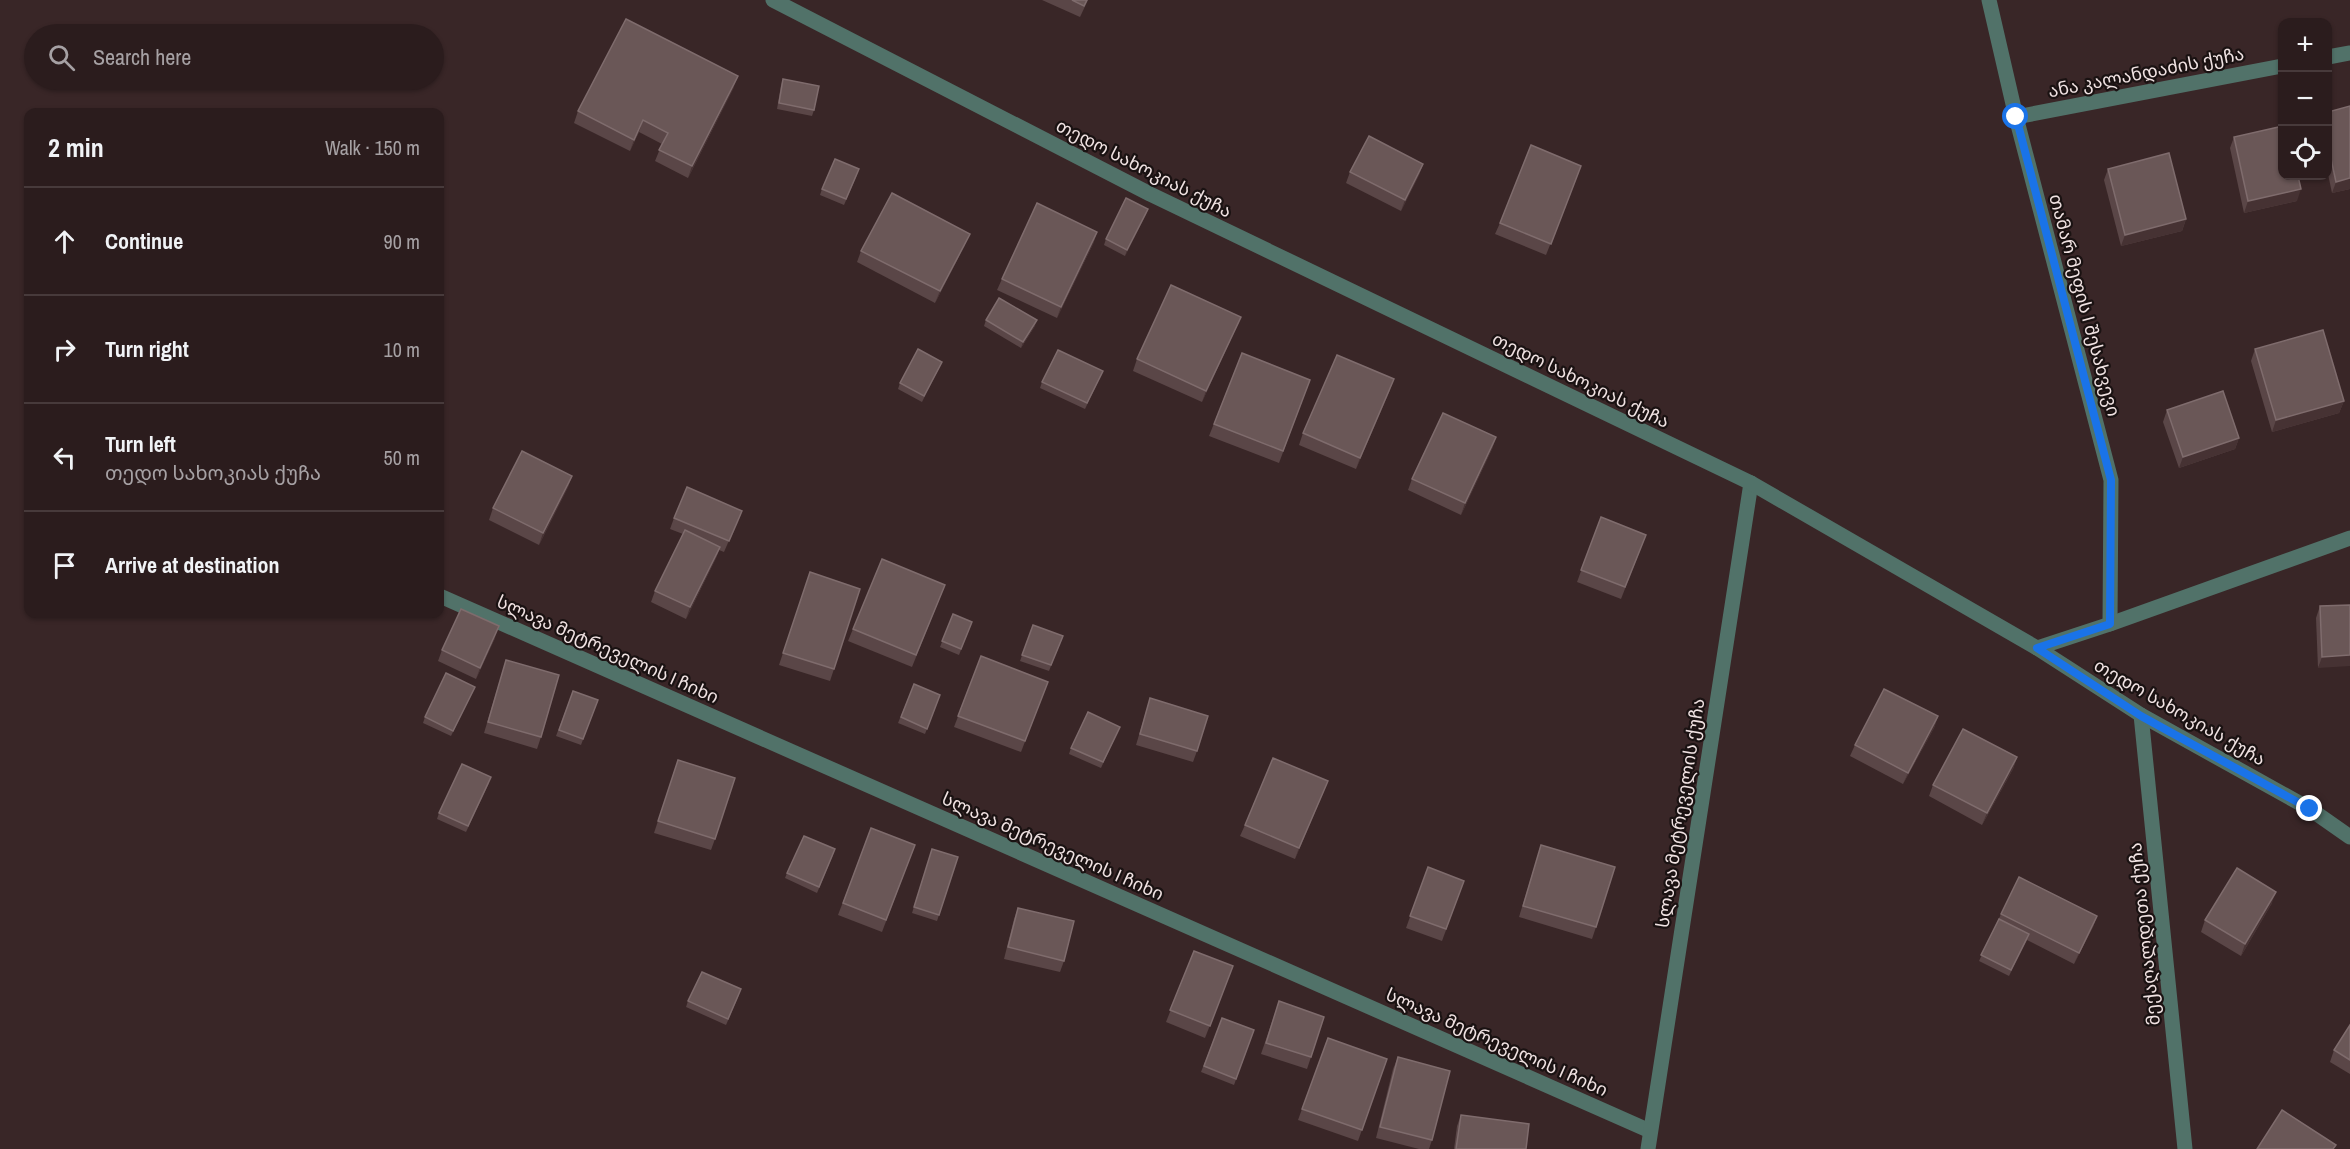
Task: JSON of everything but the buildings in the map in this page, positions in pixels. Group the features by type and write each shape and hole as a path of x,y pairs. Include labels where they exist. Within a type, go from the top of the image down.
{"street":[{"name":"თედო სახოკიას ქუჩა","path":"773,0 1150,194 1751,483 2037,648 2141,716 2310,809 2350,837"},
{"name":"თამარ მეფის I შესახვევი","path":"1989,0 2016,117 2111,480 2110,624"},
{"path":"2332,56 2350,52"},
{"name":"ანა კალანდაძის ქუჩა","path":"2016,117 2278,67"},
{"name":"სლავა მეტრეველის ქუჩა","path":"1648,1149 1751,483"},
{"path":"2037,648 2350,538"},
{"name":"სლავა მეტრეველის I ჩიხი","path":"444,598 1650,1131"},
{"name":"მექაღალდეთა ქუჩა","path":"2141,716 2185,1149"}],"route":[{"path":"2016,117 2111,480 2110,624 2037,648 2141,716 2310,809"}]}
